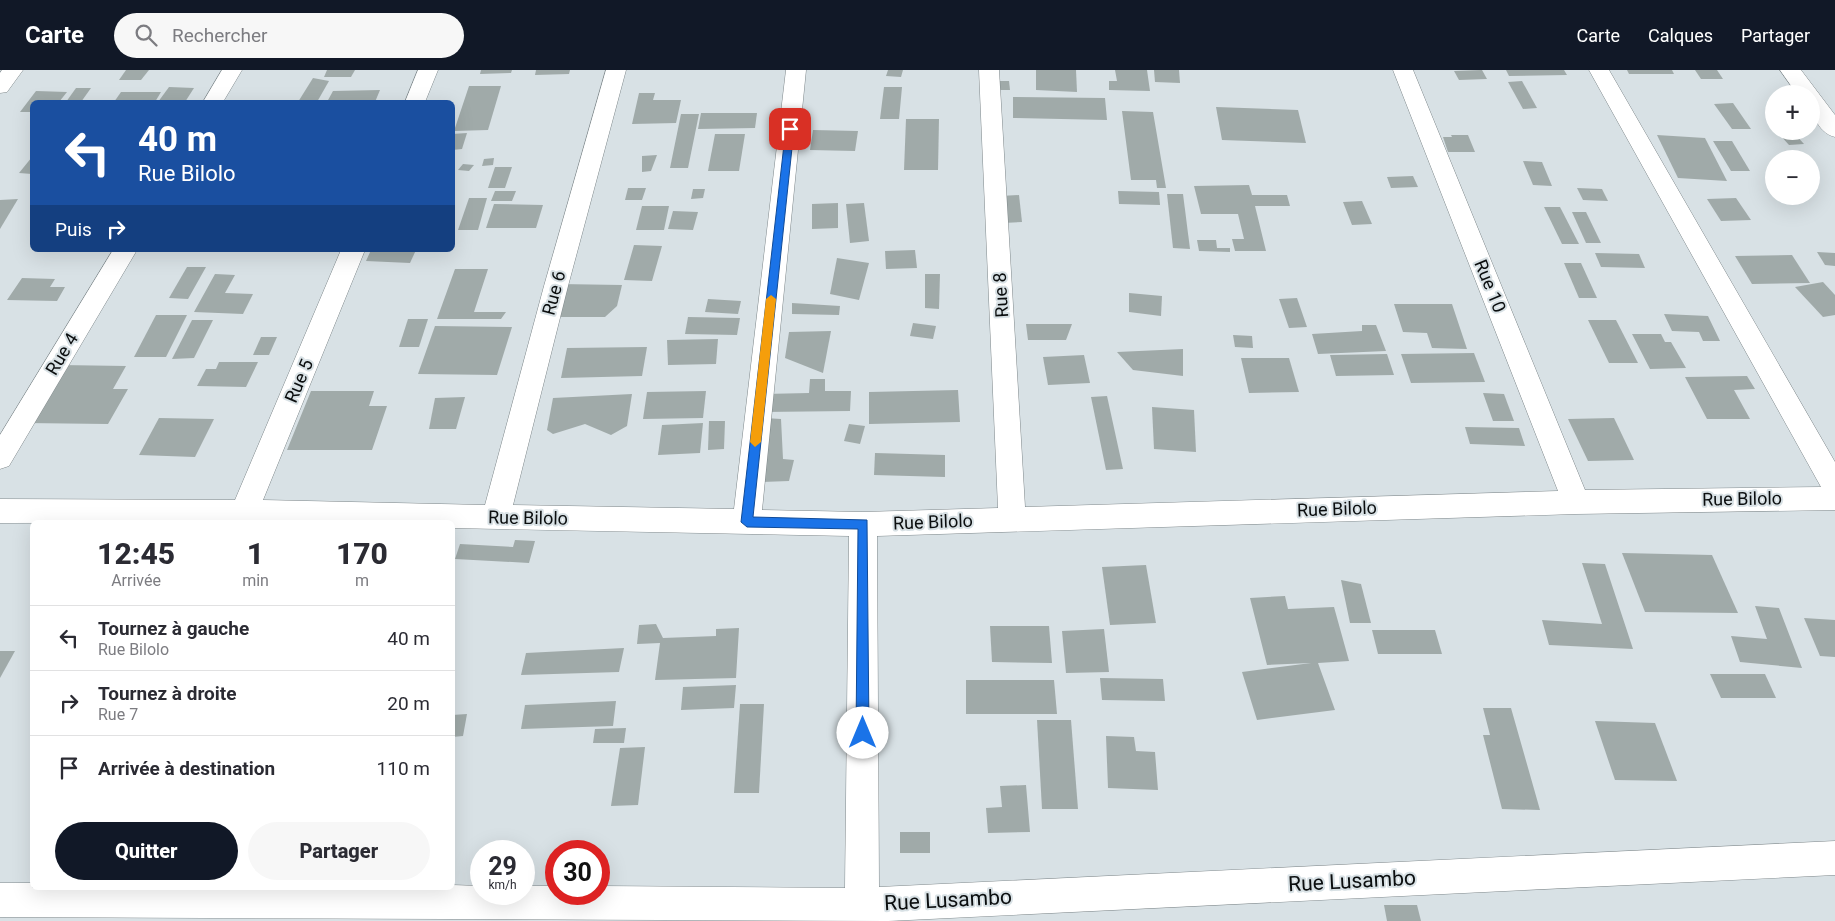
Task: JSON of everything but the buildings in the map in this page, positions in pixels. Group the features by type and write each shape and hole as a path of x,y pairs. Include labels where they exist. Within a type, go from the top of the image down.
{"street":[{"path":"0,86 13,70"},
{"path":"214,100 232,70"},
{"path":"416,100 428,70"},
{"name":"Rue 6","path":"496,517 556,286 616,70"},
{"path":"747,522 796,70"},
{"name":"Rue 8","path":"989,70 1012,519"},
{"name":"Rue 10","path":"1403,70 1576,502"},
{"path":"1600,70 1835,487"},
{"path":"1790,70 1801,85"},
{"path":"1820,110 1835,130"},
{"name":"Rue 4","path":"0,458 124,252"},
{"name":"Rue 5","path":"244,512 352,252"},
{"name":"Rue Bilolo","path":"0,511 244,512 863,524 1576,502 1835,498"},
{"path":"862,913 863,524"},
{"name":"Rue Lusambo","path":"0,900 862,913 1835,858"}],"slow traffic":[{"path":"755,442 771,299"}],"route":[{"path":"790,129 747,522 863,524 863,733"}]}
